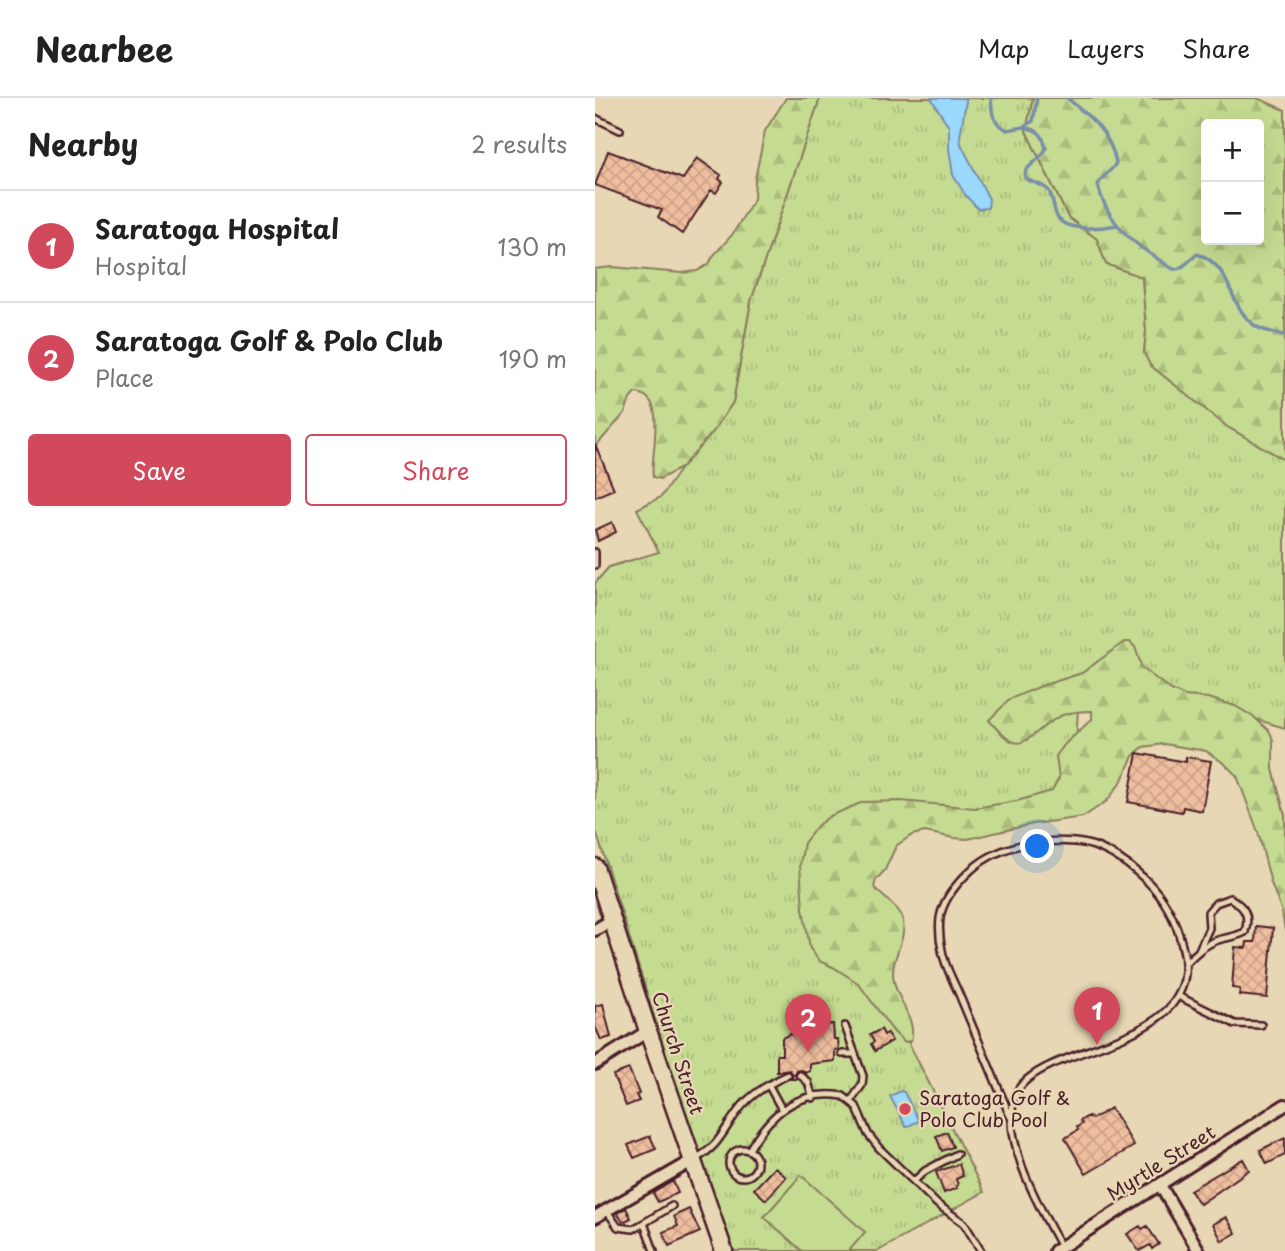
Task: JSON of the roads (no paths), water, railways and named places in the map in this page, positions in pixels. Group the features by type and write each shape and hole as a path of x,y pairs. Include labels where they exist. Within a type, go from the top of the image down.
{"main road":[{"name":"Church Street","path":"595,867 722,1250"}],"street":[{"path":"595,930 612,920"},
{"path":"595,1064 648,1031"},
{"name":"Myrtle Street","path":"1058,1249 1285,1105"},
{"path":"595,1217 692,1161"},
{"path":"1160,1185 1199,1251"}],"lane":[{"path":"595,118 620,130"},
{"path":"595,552 595,565"},
{"path":"1010,1116 1016,1092 1036,1072 1150,1024 1172,1007 1184,985 1186,957 1176,922 1157,890 1129,863 1085,842 1050,840 1012,845 980,863 956,884 940,917 942,951 1010,1116 1022,1165 1058,1249"},
{"path":"1185,964 1199,950 1218,940 1234,938 1245,932 1249,919 1243,906 1230,898 1216,903 1208,912 1209,928 1199,950"},
{"path":"1178,996 1235,1024 1261,1025"},
{"path":"845,1026 863,1076 862,1085 851,1101"},
{"path":"842,1054 854,1054"},
{"path":"800,1075 808,1082 813,1098"},
{"path":"692,1161 713,1148 743,1105 788,1076"},
{"path":"769,1086 781,1108"},
{"path":"749,1150 762,1128 781,1108 813,1098 843,1096 851,1101 867,1134 879,1148 937,1204 964,1223 981,1251"},
{"path":"740,1149 749,1150 756,1157 757,1167 751,1174 737,1175 729,1164 732,1154 740,1149"},
{"path":"914,1181 925,1171 957,1154"},
{"path":"607,1210 618,1227 633,1230 672,1206"},
{"path":"644,1223 653,1251"}],"water":[{"path":"931,98 965,98 961,144 989,199 988,208 978,209 953,175 949,127"},
{"name":"Saratoga Golf & Polo Club Pool","path":"901,1091 919,1121 906,1127 890,1096"}],"waterway":[{"path":"991,98 994,117 998,124 1007,130 1024,127 1033,121 1037,98"},
{"path":"1067,98 1098,126 1113,152 1116,163 1098,185 1101,197 1119,227 1145,250 1174,269 1183,266 1197,254 1208,259 1217,266 1245,316 1254,325 1285,335"},
{"path":"1024,127 1039,133 1046,148 1026,170 1025,178 1049,191 1058,218 1077,227 1117,225"}],"place":[{"name":"Saratoga Hospital","path":"1097,1045"},
{"name":"Saratoga Golf & Polo Club","path":"808,1052"},
{"name":"Saratoga Golf & Polo Club Pool","path":"905,1109"}]}
